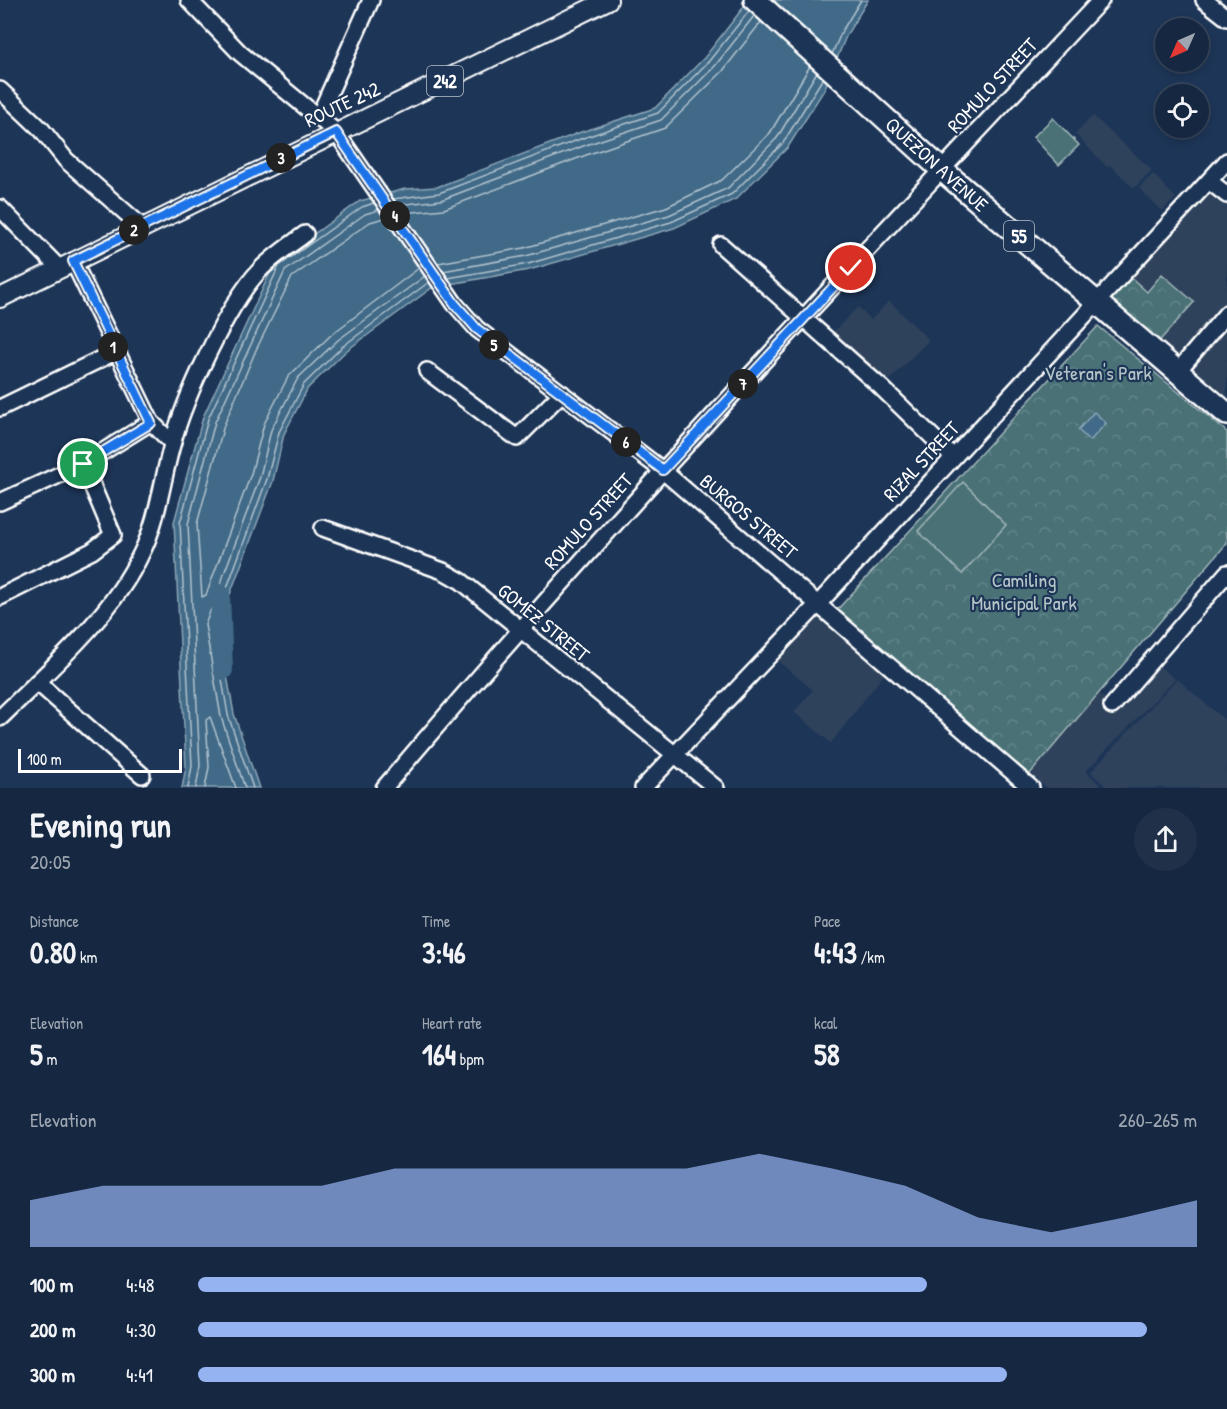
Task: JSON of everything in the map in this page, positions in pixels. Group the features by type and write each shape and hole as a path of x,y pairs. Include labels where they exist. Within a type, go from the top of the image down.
{"highway":[{"name":"QUEZON AVENUE","path":"756,0 942,170 1227,414"}],"main road":[{"name":"ROUTE 242","path":"0,298 336,132 474,68 608,0"}],"street":[{"name":"BURGOS STREET","path":"189,0 254,65 336,132 455,304 493,344 663,470 1031,788"},
{"path":"319,116 371,0"},
{"name":"ROMULO STREET","path":"384,788 519,629 663,470 1101,0"},
{"path":"1204,0 1227,18"},
{"path":"0,90 42,129 66,160 142,227"},
{"name":"RIZAL STREET","path":"643,788 819,603 1227,161"},
{"path":"1209,181 1227,195"},
{"path":"0,208 66,264 151,423 172,442"},
{"path":"0,718 37,682 105,608 138,560 154,514 172,442 199,375 231,310 257,273 305,234"},
{"path":"721,245 882,388 953,457"},
{"path":"1177,372 1227,312"},
{"path":"0,408 115,352"},
{"path":"428,371 517,438 562,393"},
{"path":"0,502 83,464 151,423"},
{"path":"0,597 92,551 113,534 83,464"},
{"name":"GOMEZ STREET","path":"323,528 443,572 461,581 716,788"},
{"path":"1112,706 1227,573"},
{"path":"37,682 142,775"}],"shaded area":[{"path":"1093,116 1152,170 1134,188 1110,165 1107,167 1075,134"},
{"path":"1153,174 1176,198 1162,211 1139,188"},
{"path":"1210,184 1227,198 1227,403 1105,299"},
{"path":"889,301 929,340 882,388 826,339 858,307 871,320"},
{"path":"818,608 885,673 831,743 794,712 813,690 773,657"},
{"path":"1157,664 1175,679 1086,771 1103,788 1047,788 997,745 1068,665 1115,708"},
{"path":"1177,679 1227,722 1227,788 1107,788 1091,772"}],"green space":[{"path":"1053,118 1079,145 1059,165 1033,137"},
{"path":"1126,273 1147,292 1162,274 1194,302 1154,347 1102,301"},
{"name":"Camiling Municipal Park","path":"1098,326 1227,432 1227,543 1029,775 836,611"},
{"path":"963,482 1006,525 962,574 918,531"}],"water":[{"path":"749,0 868,0 847,34 824,90 788,147 736,199 674,228 529,270 433,287 346,351 308,388 284,434 273,481 218,626 234,714 259,788 182,788 186,767 174,522 203,417 275,262 360,201 405,189 437,187 581,132 655,108 705,57"},
{"path":"1094,412 1106,423 1090,441 1078,430"}],"waterway":[{"path":"220,594 223,670"}],"route":[{"path":"83,464 151,423 73,261 336,132 455,304 477,329 493,344 663,470 851,268"}],"park label":[{"name":"Veteran's Park","path":"1098,372"}]}
